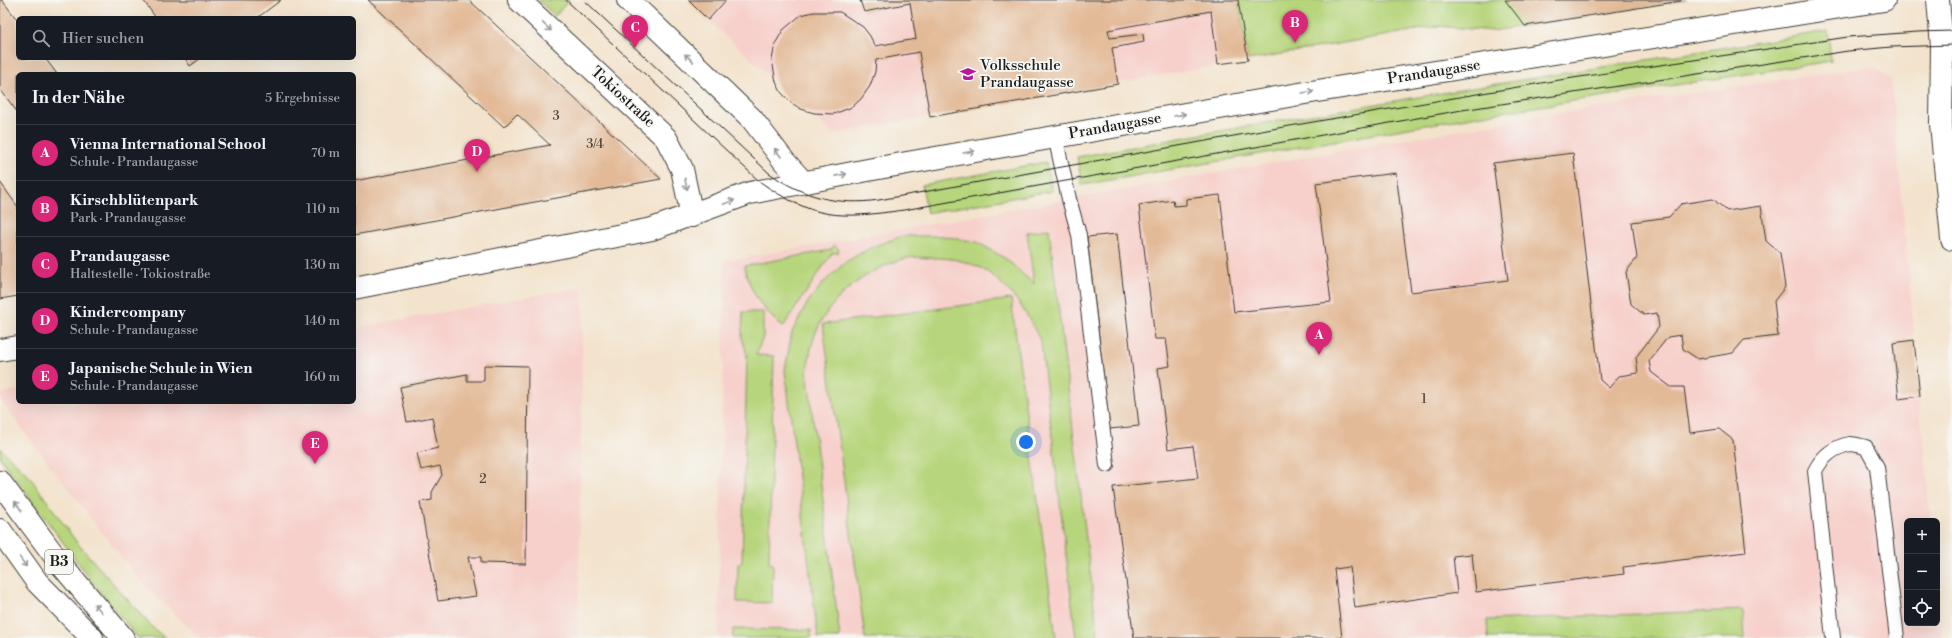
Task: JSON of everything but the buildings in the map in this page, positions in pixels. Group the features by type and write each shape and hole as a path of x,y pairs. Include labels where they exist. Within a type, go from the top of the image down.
{"street":[{"name":"Tokiostraße","path":"519,0 666,138 682,169 692,216"},
{"path":"628,0 752,118 784,161 803,182"},
{"name":"Prandaugasse","path":"356,288 652,229 692,216 750,193 803,182 1055,136 1305,93 1884,0"},
{"path":"1938,0 1942,46 1941,124 1952,239"},
{"path":"0,350 16,347"},
{"name":"B3","path":"0,482 59,562 123,638"},
{"name":"B3","path":"0,530 37,582 92,638"}],"lane":[{"path":"1055,136 1068,199 1079,235 1106,465"},
{"path":"1833,638 1815,471 1820,461 1832,451 1851,444 1866,447 1877,467 1897,638"}],"shaded area":[{"name":"Volksschule Prandaugasse","path":"726,0 1238,0 1248,60 833,134 708,20"},
{"path":"1874,66 1891,80 1914,332 1906,341 1914,340 1920,396 1918,397 1920,424 1922,424 1931,518 1904,518 1904,626 1940,626 1940,616 1942,638 718,638 725,261 1395,141 1567,112"},
{"path":"583,287 578,638 200,638 142,582 96,525 0,400 0,393 16,390 16,404 356,404 356,328"}],"green space":[{"path":"538,0 569,0 555,16"},
{"path":"1238,0 1686,0 1492,31 1439,26 1248,60"},
{"path":"1828,31 1831,61 1489,114 1082,185 1077,157 1358,107"},
{"path":"1046,162 1052,191 927,213 922,185"},
{"path":"1049,229 1098,638 1076,638 1041,343 1022,307 1002,284 988,272 973,265 956,260 914,257 907,258 875,270 848,289 827,313 819,326 812,344 807,371 840,638 818,638 785,370 792,332 808,302 824,282 847,261 872,247 902,236 943,236 977,242 1006,259 1034,284 1027,232"},
{"path":"834,245 839,249 838,253 832,253 783,327 769,314 758,300 753,292 744,266 831,250"},
{"path":"1011,299 1056,638 865,638 823,324"},
{"path":"743,312 763,312 763,337 756,355 774,356 769,563 773,564 772,603 737,602 738,564 742,563 747,355 742,338"},
{"path":"0,448 29,476 78,544 152,627 165,638 138,638 97,588 0,458"},
{"path":"1743,610 1745,638 1488,638 1487,620"},
{"path":"733,629 811,630 811,638 733,638"}],"tram line":[{"path":"566,0 759,181 778,194 812,210 828,214 844,215 862,215 904,210 1462,110 1848,51 1891,47 1952,45"},
{"path":"584,0 769,173 808,194 821,198 849,202 879,200 1278,128 1553,81 1848,37 1952,31"}],"place":[{"name":"Kirschblütenpark","path":"1295,43"},
{"name":"Prandaugasse","path":"635,48"},
{"name":"Volksschule Prandaugasse","path":"968,74"},
{"name":"Kindercompany","path":"477,172"},
{"name":"Vienna International School","path":"1319,355"},
{"name":"Japanische Schule in Wien","path":"315,464"}]}
